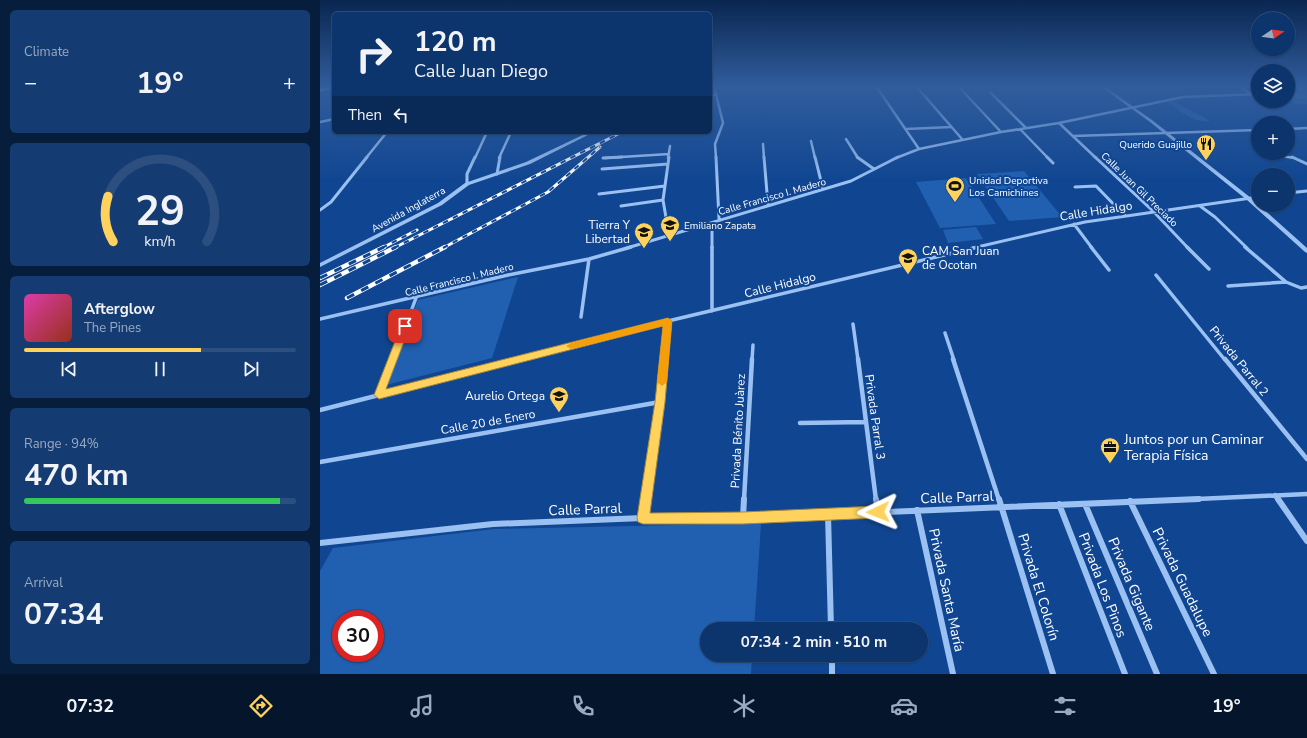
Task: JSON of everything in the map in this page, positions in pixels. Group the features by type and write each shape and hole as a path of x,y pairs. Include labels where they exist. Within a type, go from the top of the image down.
{"street":[{"path":"719,220 715,144 723,123 722,117"},
{"path":"898,117 919,149"},
{"path":"943,117 962,139"},
{"path":"987,117 1001,132"},
{"path":"1015,117 1026,128"},
{"name":"Calle Francisco I. Madero","path":"320,319 416,298 508,275 589,259 851,181 900,156 919,149 962,139 1086,117"},
{"path":"1145,117 1249,199 1307,251"},
{"path":"320,122 332,119"},
{"name":"Calle Juan Gil Preciado","path":"1059,123 1154,212 1210,269"},
{"path":"906,129 951,127"},
{"path":"1295,129 1307,128"},
{"path":"1020,129 1053,163"},
{"path":"1073,136 1251,130"},
{"path":"320,210 331,202 385,134"},
{"path":"467,184 467,174 486,134"},
{"path":"497,174 498,161 509,134"},
{"name":"Avenida Inglaterra","path":"320,265 440,204 467,184 528,163 588,134"},
{"path":"846,140 860,161 874,169"},
{"path":"811,141 823,189"},
{"path":"763,144 768,205"},
{"path":"669,235 663,200 670,146"},
{"path":"603,158 669,154"},
{"path":"1295,158 1307,164"},
{"path":"602,169 668,164"},
{"path":"1074,187 1093,185 1098,188 1125,216"},
{"path":"599,194 665,186"},
{"path":"1295,192 1307,191"},
{"name":"Calle Hidalgo","path":"320,410 668,321 1074,224 1249,199"},
{"path":"621,206 663,200"},
{"path":"1200,206 1215,217 1248,249 1286,282 1301,288 1307,287"},
{"path":"1074,224 1109,270"},
{"path":"712,229 712,311"},
{"path":"581,317 589,259"},
{"name":"Privada Parral 2","path":"1156,275 1307,459"},
{"path":"1228,286 1286,282"},
{"path":"379,395 416,298"},
{"path":"643,518 660,402 668,321"},
{"name":"Privada Parral 3","path":"853,324 878,512"},
{"name":"Privada El Colorín","path":"944,333 1002,508 1053,674"},
{"name":"Privada Bénito Juàrez","path":"743,518 753,345"},
{"name":"Calle 20 de Enero","path":"320,462 660,402"},
{"path":"800,423 866,422"},
{"name":"Calle Parral","path":"320,543 493,524 643,518 743,518 1307,494"},
{"path":"1275,495 1307,541"},
{"name":"Privada Guadalupe","path":"1130,501 1214,674"},
{"name":"Privada Los Pinos","path":"1059,504 1125,674"},
{"name":"Privada Gigante","path":"1085,504 1157,674"},
{"name":"Privada Santa María","path":"917,510 953,674"},
{"path":"828,514 831,622"},
{"path":"832,662 832,674"}],"shaded area":[{"path":"1190,117 1204,117 1210,121 1204,121"},
{"path":"1024,171 1062,217 1009,221 977,174"},
{"name":"Unidad Deportiva Los Camichines","path":"966,178 996,224 940,228 916,182"},
{"name":"Unidad Deportiva Los Camichines","path":"976,227 983,239 948,243 943,230"},
{"path":"518,277 492,358 386,385 418,300"},
{"path":"761,524 754,622 700,622 700,662 752,662 751,674 320,674 320,571 333,548 494,529"}],"railway":[{"path":"394,248 618,134"},
{"path":"443,248 548,192 600,147"},
{"path":"383,247 417,230"},
{"path":"320,278 383,247"},
{"path":"347,298 445,247"},
{"path":"320,285 394,248"}],"slow traffic":[{"path":"571,346 668,321 662,382"}],"place":[{"name":"Querido Guajillo","path":"1206,161"},
{"name":"Unidad Deportiva Los Camichines","path":"955,203"},
{"name":"Emiliano Zapata","path":"670,242"},
{"name":"Tierra Y Libertad","path":"644,249"},
{"name":"CAM San Juan de Ocotan","path":"908,275"},
{"name":"Aurelio Ortega","path":"559,413"},
{"name":"Juntos por un Caminar Terapia Física","path":"1110,464"}],"route":[{"path":"405,326 379,395 668,321 660,402 643,518 743,518 878,512"}]}
